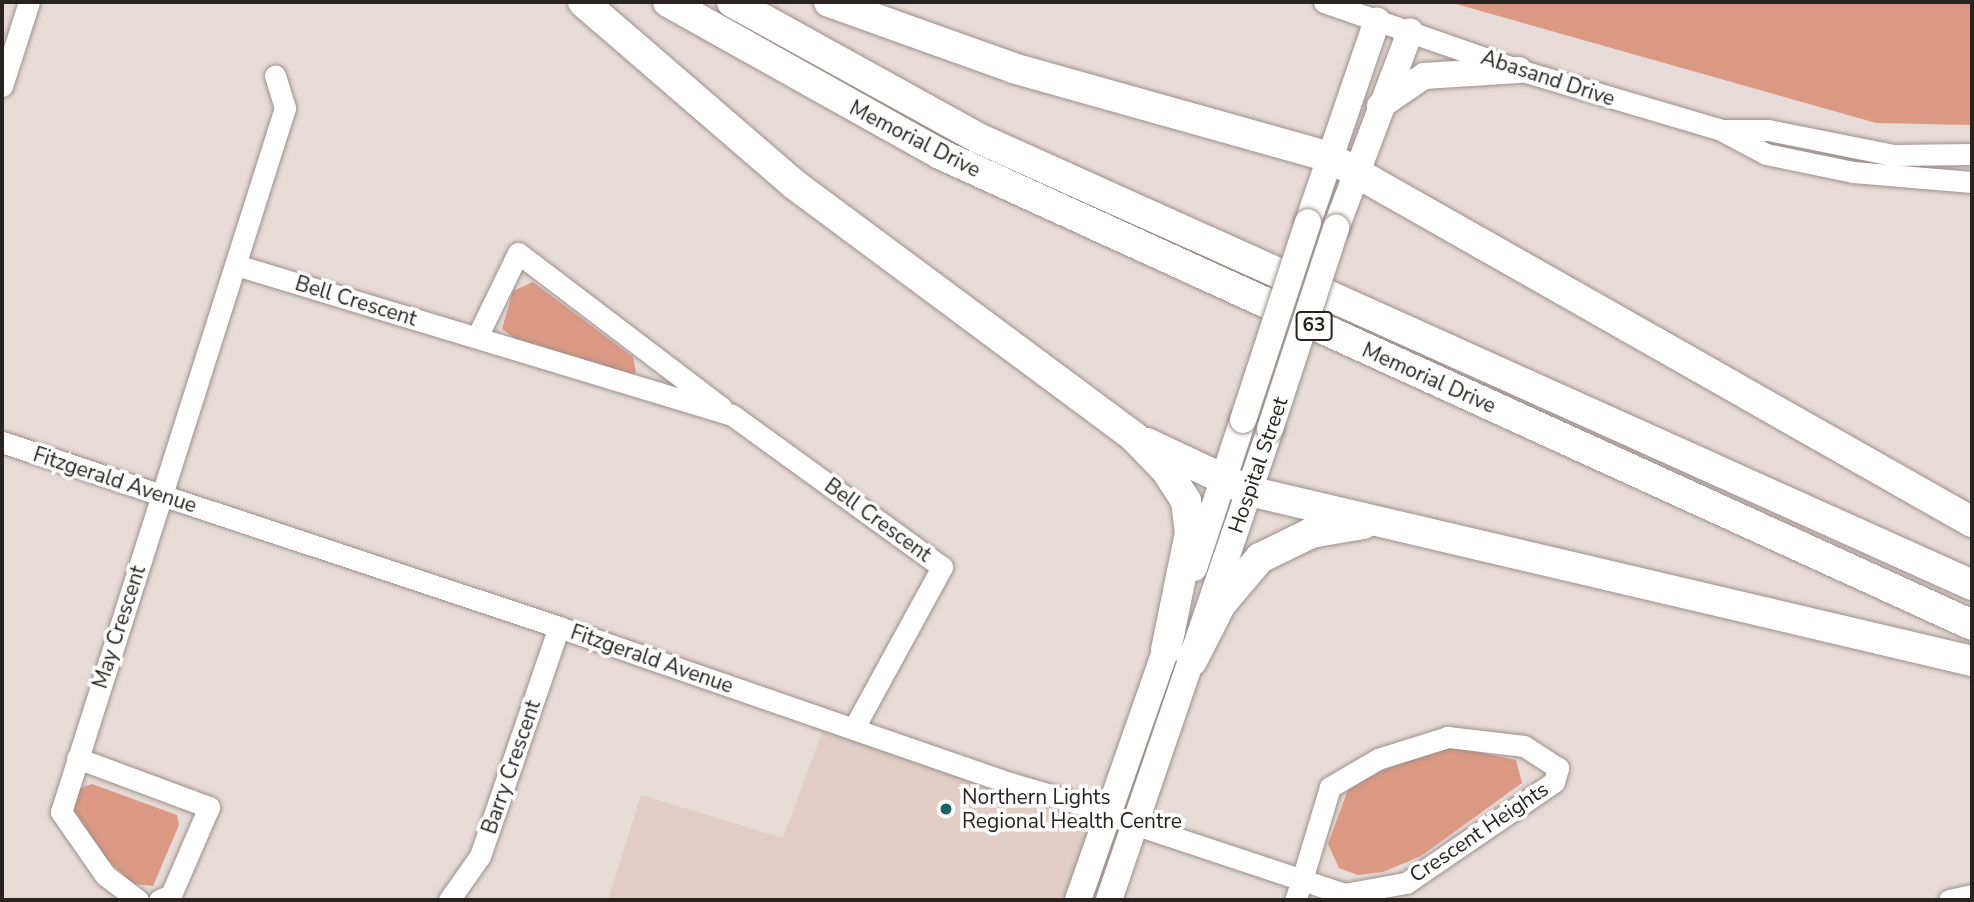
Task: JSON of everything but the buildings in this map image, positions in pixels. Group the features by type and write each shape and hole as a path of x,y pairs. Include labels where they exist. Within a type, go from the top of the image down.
{"highway":[{"path":"583,2 795,185 1134,437 1237,485 1374,523 1972,661"},
{"name":"Memorial Drive","path":"668,2 940,154 1972,625"},
{"name":"Memorial Drive","path":"732,2 978,138 1972,585"},
{"path":"829,2 1013,68 1327,156 1972,522"},
{"path":"1134,437 1186,501 1190,533 1179,656"},
{"path":"1179,656 1260,558 1311,533 1374,523"}],"main road":[{"path":"1327,156 1377,20"},
{"name":"Hospital Street","path":"1109,900 1134,824 1179,656 1237,485 1270,429 1354,169 1410,32"},
{"path":"1380,106 1424,76 1519,70"},
{"name":"Hospital Street","path":"1237,485 1243,420 1327,156"},
{"name":"Hospital Street","path":"1078,900 1107,813 1179,656"}],"street":[{"path":"2,86 29,2"},
{"name":"Abasand Drive","path":"1324,2 1519,70 1721,130 1766,154 1840,170 1972,182"},
{"path":"161,495 285,108 275,75"},
{"name":"Abasand Drive","path":"1721,130 1768,130 1894,155 1972,154"},
{"name":"Bell Crescent","path":"477,337 518,253 732,415 942,567 854,728"},
{"name":"Bell Crescent","path":"236,265 732,415"},
{"name":"Fitzgerald Avenue","path":"2,442 1107,813 1298,890"},
{"name":"May Crescent","path":"138,900 105,875 61,812 161,495"},
{"name":"Barry Crescent","path":"449,900 480,856 559,627"},
{"name":"Crescent Heights","path":"1448,737 1524,746 1558,768 1554,782 1406,883 1344,894 1298,890 1330,787 1378,758 1448,737"},
{"path":"77,758 209,807 171,895 159,900"},
{"path":"1949,900 1972,895"}],"shaded area":[{"path":"1449,2 1972,2 1972,125 1876,123"},
{"path":"533,282 633,357 636,372 630,376 517,340 502,329 513,291"},
{"name":"Northern Lights Regional Health Centre","path":"827,719 1107,813 1078,900 608,900 641,795 783,838"},
{"path":"1444,745 1516,760 1522,783 1421,856 1383,872 1358,875 1339,868 1328,844 1350,784"},
{"path":"92,784 177,815 179,825 153,886 134,884 97,851 73,816 78,789"}],"place":[{"name":"Northern Lights Regional Health Centre","path":"946,809"}]}
